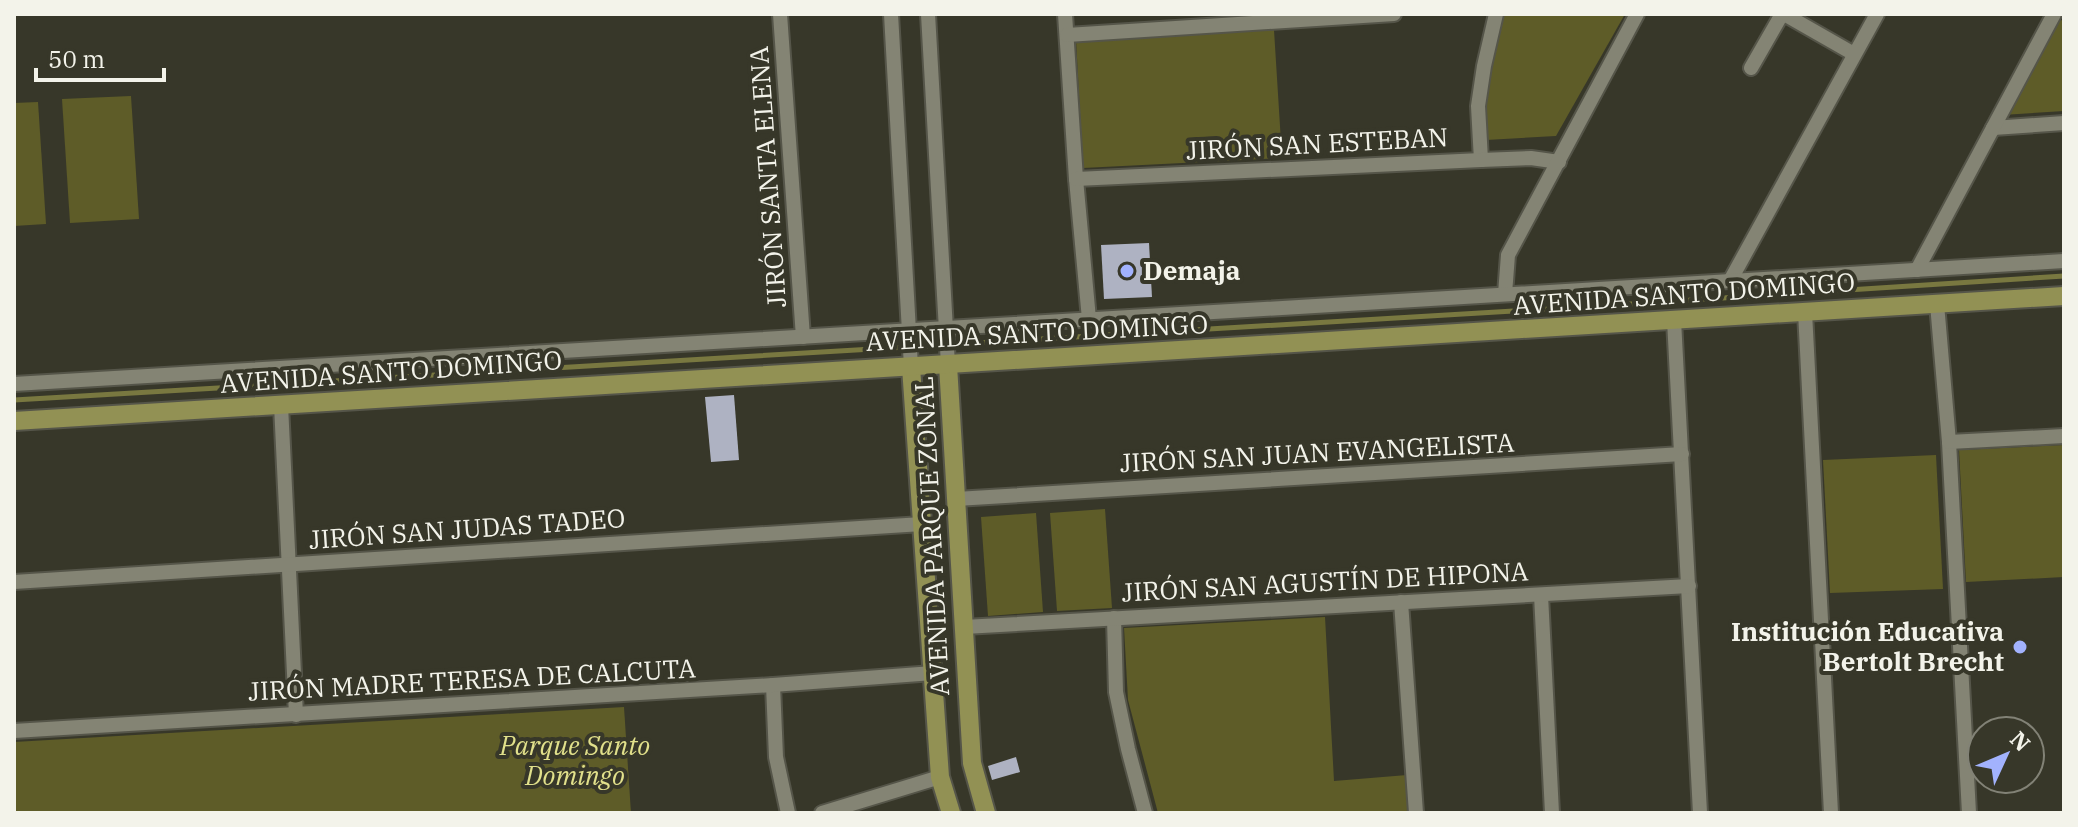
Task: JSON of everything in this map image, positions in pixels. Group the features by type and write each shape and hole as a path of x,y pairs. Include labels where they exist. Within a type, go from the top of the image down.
{"main road":[{"name":"AVENIDA SANTO DOMINGO","path":"14,421 2064,296"},
{"name":"AVENIDA PARQUE ZONAL","path":"948,365 972,763 986,813"},
{"name":"AVENIDA PARQUE ZONAL","path":"911,367 940,777 951,813"}],"street":[{"name":"JIRÓN SANTA ELENA","path":"780,14 803,337"},
{"name":"AVENIDA PARQUE ZONAL","path":"891,14 911,367"},
{"name":"AVENIDA PARQUE ZONAL","path":"928,14 948,365"},
{"path":"1065,14 1089,319"},
{"path":"1067,35 1394,14"},
{"path":"1481,160 1479,95 1496,14"},
{"path":"1505,294 1508,255 1637,14"},
{"path":"1751,68 1783,14 1854,54"},
{"path":"1730,281 1877,14"},
{"path":"1917,270 2057,15"},
{"path":"1993,128 2064,123"},
{"name":"JIRÓN SAN ESTEBAN","path":"1076,179 1531,158 1559,162"},
{"name":"AVENIDA SANTO DOMINGO","path":"14,384 2064,261"},
{"path":"1937,304 1949,442 1969,813"},
{"path":"1805,312 1831,813"},
{"path":"1674,320 1700,813"},
{"path":"281,405 296,715"},
{"path":"1949,442 2064,436"},
{"name":"JIRÓN SAN JUAN EVANGELISTA","path":"956,499 1682,454"},
{"name":"JIRÓN SAN JUDAS TADEO","path":"14,582 922,524"},
{"name":"JIRÓN SAN AGUSTÍN DE HIPONA","path":"964,627 1689,586"},
{"path":"1541,595 1552,813"},
{"path":"1401,602 1416,813"},
{"path":"1114,618 1116,692 1145,813"},
{"name":"JIRÓN MADRE TERESA DE CALCUTA","path":"14,731 933,673"},
{"path":"773,685 776,757 788,813"},
{"path":"822,813 940,777"}],"green space":[{"path":"1502,14 1625,14 1556,136 1486,140 1487,77"},
{"path":"2064,20 2064,111 2002,115 2050,21"},
{"path":"1274,30 1282,158 1083,168 1076,40"},
{"path":"131,96 139,219 70,223 62,99"},
{"path":"38,102 46,224 14,226 14,103"},
{"path":"2064,445 2064,577 1966,582 1959,450"},
{"path":"1936,455 1943,589 1830,593 1823,460"},
{"path":"1105,509 1112,608 1057,611 1050,513"},
{"path":"1036,513 1043,612 988,616 981,517"},
{"path":"1325,617 1334,781 1407,775 1410,813 1158,813 1128,700 1124,628"},
{"name":"Parque Santo Domingo","path":"624,707 631,813 14,813 14,742"}],"building":[{"name":"Demaja","path":"1149,243 1152,297 1104,299 1101,245"},
{"path":"734,395 739,460 711,462 705,397"},
{"path":"1016,757 1020,772 992,780 988,766"}],"waterway":[{"path":"14,400 2064,276"}],"place":[{"name":"Demaja","path":"1127,271"},
{"name":"Institución Educativa Bertolt Brecht","path":"2020,647"}]}
